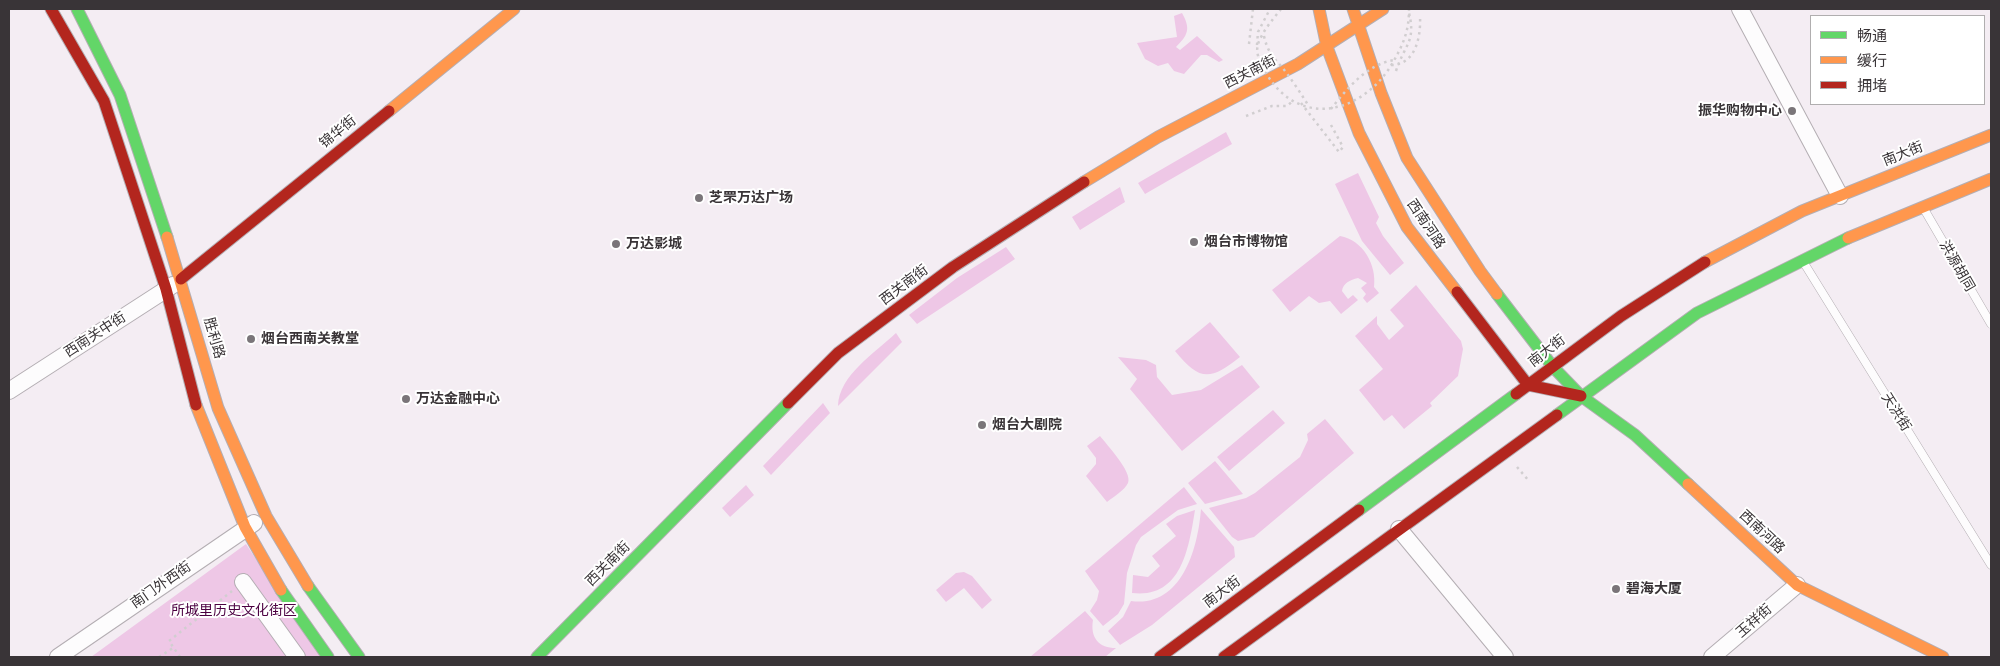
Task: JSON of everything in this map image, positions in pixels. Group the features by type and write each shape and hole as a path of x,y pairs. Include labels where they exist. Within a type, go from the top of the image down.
{"main road":[{"path":"51,9 104,102 166,289 198,415 245,527 283,593 328,657"},
{"name":"胜利路","path":"77,9 120,95 181,279 218,408 266,516 303,579 359,657"},
{"name":"锦华街","path":"181,279 514,9"},
{"name":"西南河路","path":"1319,9 1327,47 1360,133 1407,227 1528,385 1581,396"},
{"name":"西南河路","path":"1353,9 1407,158 1480,271 1553,367 1581,396 1635,435 1797,585 1943,657"},
{"name":"西关南街","path":"537,657 838,353 953,267 1063,194 1158,137 1327,47 1383,9"},
{"name":"南大街","path":"1160,657 1553,367 1590,336 1683,275 1742,240 1840,196 1991,134"},
{"path":"1224,657 1697,312 1836,242 1924,208 1991,179"}],"street":[{"path":"1740,9 1840,196"},
{"name":"西南关中街","path":"9,391 181,279"},
{"name":"南门外西街","path":"58,657 245,527 266,516"},
{"path":"1399,529 1505,657"},
{"path":"243,582 297,657"},
{"name":"玉祥街","path":"1712,657 1797,585"}],"lane":[{"name":"洪源胡同","path":"1924,208 1991,324"},
{"name":"天洪街","path":"1801,258 1991,565"}],"path":[{"path":"1248,44 1253,9"},
{"path":"1270,9 1258,32 1257,45 1259,60 1273,84 1286,97 1308,105 1331,108 1356,101 1367,94 1385,76 1406,37 1408,9"},
{"path":"1257,45 1281,9"},
{"path":"1396,71 1411,40 1413,27 1408,9"},
{"path":"1391,65 1402,63 1417,46 1420,36 1420,16"},
{"path":"1263,34 1266,48 1273,60 1282,66 1308,105"},
{"path":"1331,108 1369,70 1380,62 1394,60"},
{"path":"1246,116 1272,106 1287,106 1294,100"},
{"path":"1301,103 1339,152 1343,146 1331,124"},
{"path":"1516,466 1529,481"},
{"path":"180,657 169,641 243,582"},
{"path":"159,657 174,648"}],"green space":[{"path":"1182,13 1187,23 1187,32 1176,47 1180,50 1197,36 1223,60 1219,62 1207,55 1201,55 1184,74 1174,71 1168,63 1158,66 1145,59 1137,43 1177,37 1174,16"},
{"path":"1226,132 1232,144 1145,194 1138,183"},
{"path":"1358,173 1379,217 1376,223 1383,236 1404,263 1390,275 1362,241 1335,184"},
{"path":"1120,187 1125,202 1080,230 1072,217"},
{"path":"1340,236 1348,238 1362,248 1367,255 1373,270 1374,287 1379,293 1367,303 1363,298 1366,294 1361,288 1367,283 1358,278 1347,282 1342,291 1348,299 1353,295 1358,300 1341,314 1330,301 1319,303 1309,296 1290,312 1272,290"},
{"path":"1006,247 1015,259 917,324 909,315 957,278"},
{"path":"1416,285 1461,341 1463,349 1458,376 1430,403 1432,406 1404,429 1392,415 1384,421 1359,390 1383,369 1355,336 1377,316 1377,324 1389,340 1404,326 1390,310"},
{"path":"1210,322 1240,357 1220,371 1205,374 1191,368 1175,351"},
{"path":"896,333 902,342 838,406 840,395 851,375"},
{"path":"1118,357 1146,360 1156,365 1157,377 1172,395 1201,390 1242,365 1260,387 1182,451 1130,389 1137,379"},
{"path":"823,403 830,413 771,475 763,466"},
{"path":"1273,410 1285,423 1229,471 1217,457"},
{"path":"1325,419 1354,453 1254,537 1238,541 1232,537 1209,508 1246,498 1255,493 1300,457 1308,440 1307,434"},
{"path":"1100,436 1123,465 1128,478 1128,483 1124,488 1107,502 1086,476 1096,464 1096,458 1087,446"},
{"path":"1215,461 1243,494 1205,504 1188,483"},
{"path":"746,485 754,495 730,517 722,508"},
{"path":"1184,487 1197,504 1178,510 1141,537 1136,545 1127,573 1124,604 1118,614 1103,626 1090,611 1097,600 1099,591 1085,571"},
{"path":"1201,509 1234,547 1235,557 1152,625 1120,645 1108,631 1123,617 1131,601 1149,601 1163,595 1175,585 1184,572 1196,541"},
{"path":"1195,510 1186,554 1180,568 1172,579 1162,588 1149,593 1132,593 1133,575 1148,577 1160,566 1152,556 1176,536 1166,524 1177,516"},
{"name":"所城里历史文化街区","path":"246,544 321,657 91,657"},
{"path":"964,572 972,576 992,600 982,609 964,588 946,602 936,590 956,573"},
{"path":"1085,611 1093,620 1093,632 1097,641 1110,648 1116,648 1105,657 1030,657"}],"traffic: fast":[{"path":"77,9 120,95 167,237"},
{"path":"1557,415 1697,313 1848,238"},
{"path":"1497,294 1553,367 1581,396 1635,435 1688,484"},
{"path":"1359,510 1516,394"},
{"path":"537,657 788,403"},
{"path":"308,586 359,657"},
{"path":"281,590 328,657"}],"traffic: slow":[{"path":"389,111 514,9"},
{"path":"1319,9 1327,47 1359,133 1407,227 1457,292"},
{"path":"1353,9 1381,93 1407,158 1497,294"},
{"path":"1084,182 1158,137 1298,64 1383,9"},
{"path":"1705,262 1802,211 1991,135"},
{"path":"1848,238 1991,179"},
{"path":"167,237 218,408 266,516 308,586"},
{"path":"196,405 245,527 281,590"},
{"path":"1688,484 1797,585 1943,657"}],"traffic: jam":[{"path":"51,9 104,101 166,289 196,405"},
{"path":"181,279 389,111"},
{"path":"788,403 838,353 953,267 1084,182"},
{"path":"1516,394 1621,316 1705,262"},
{"path":"1457,292 1528,385 1581,396"},
{"path":"1224,657 1557,415"},
{"path":"1160,657 1359,510"}],"place":[{"name":"振华购物中心","path":"1792,111"},
{"name":"芝罘万达广场","path":"699,198"},
{"name":"烟台市博物馆","path":"1194,242"},
{"name":"万达影城","path":"616,244"},
{"name":"烟台西南关教堂","path":"251,339"},
{"name":"万达金融中心","path":"406,399"},
{"name":"烟台大剧院","path":"982,425"},
{"name":"碧海大厦","path":"1616,589"}]}
